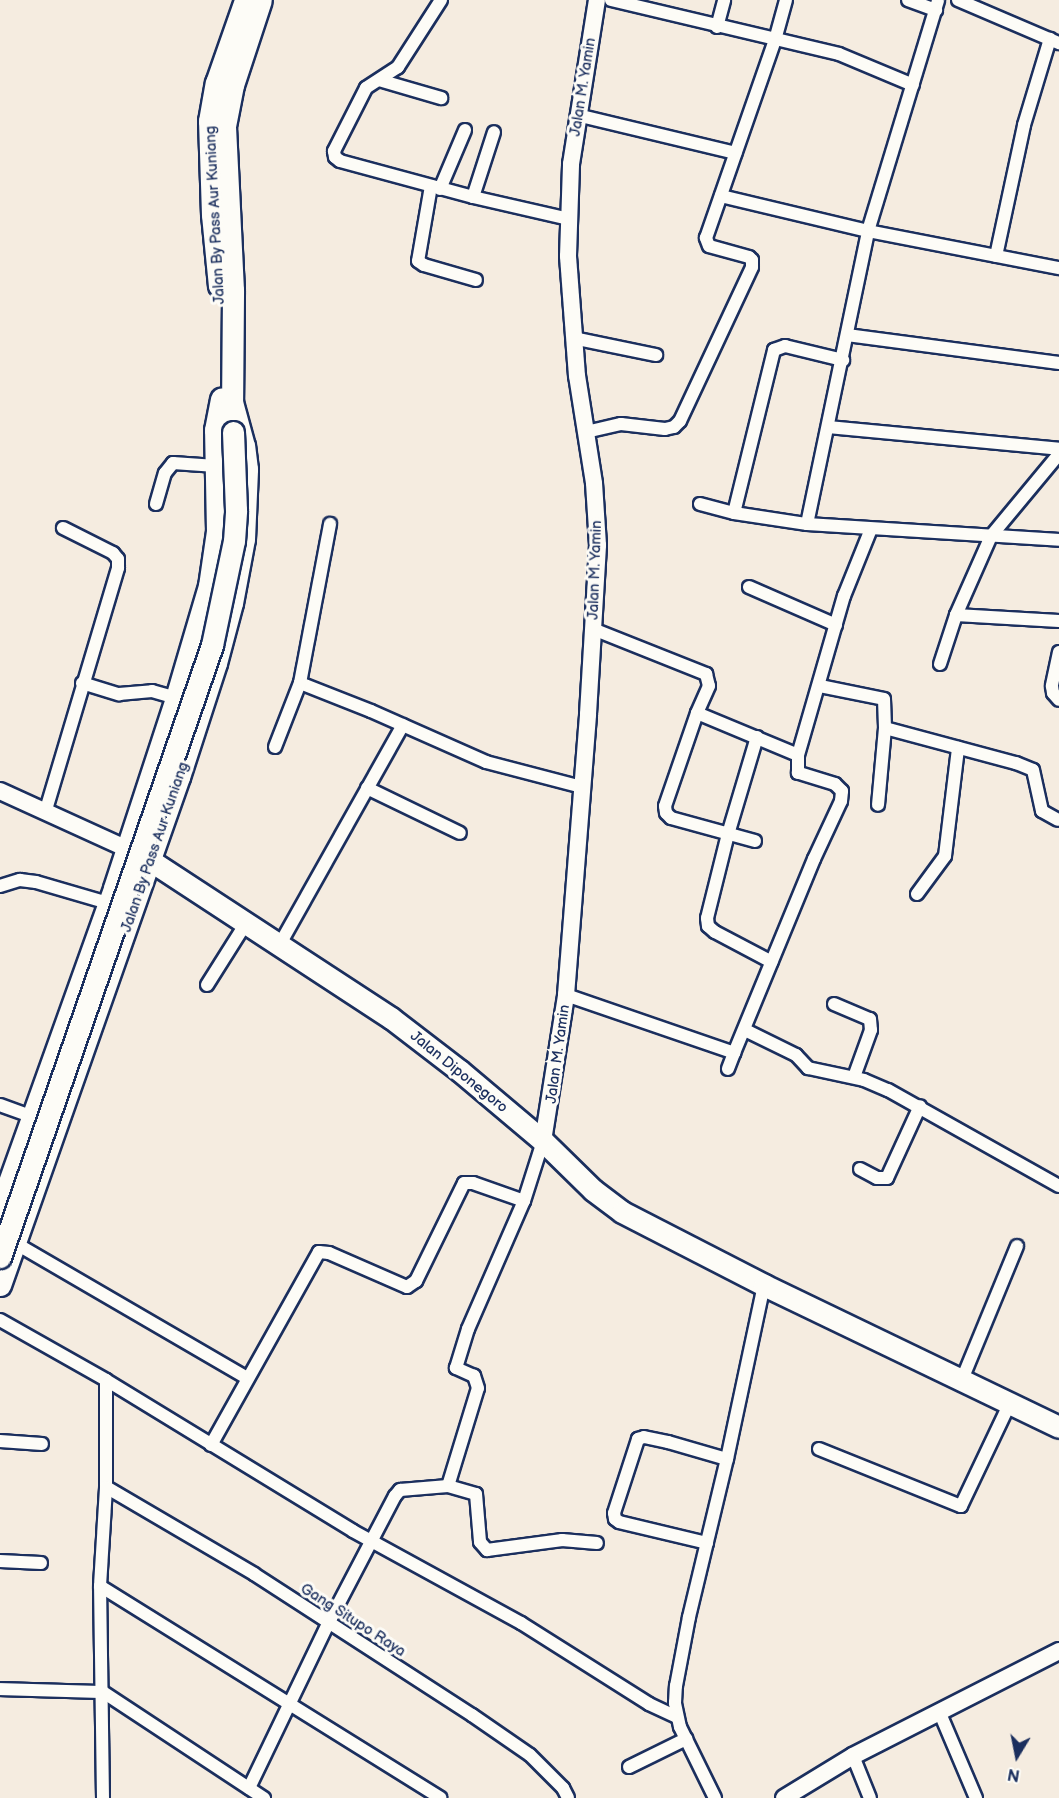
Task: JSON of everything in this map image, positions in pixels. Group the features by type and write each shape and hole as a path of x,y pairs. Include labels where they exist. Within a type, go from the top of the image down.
{"highway":[{"name":"Jalan By Pass Aur Kuniang","path":"226,291 211,204 209,121 216,83 245,0"},
{"name":"Jalan By Pass Aur Kuniang","path":"0,1285 5,1245 212,645 234,541 237,510 226,398 225,126 232,84 261,0"},
{"name":"Jalan By Pass Aur Kuniang","path":"0,1207 127,849 176,698 214,562 218,520 215,430 226,398"},
{"name":"Jalan By Pass Aur Kuniang","path":"5,1245 151,861 216,663 240,567 244,539 246,469 240,423 226,398"},
{"name":"Jalan Diponegoro","path":"151,861 391,1018 460,1071 543,1141 593,1190 622,1212 764,1285 1009,1405 1059,1427"},
{"path":"74,1000 97,1008"}],"street":[{"path":"441,0 398,67 366,88 334,151 335,158 436,188 568,219"},
{"name":"Jalan M. Yamin","path":"543,1141 567,995 593,629 598,514 573,338 569,293 568,219 577,115 597,0"},
{"path":"611,0 717,27 839,54 913,85"},
{"path":"717,27 724,0"},
{"path":"586,432 631,424 665,429 674,428 680,421 753,264 749,257 714,248 706,243 775,40 786,0"},
{"path":"807,524 843,360 868,231 937,5 908,0"},
{"path":"958,0 1055,41 1024,125 996,256"},
{"path":"379,80 441,98"},
{"path":"577,115 735,153"},
{"path":"465,129 436,188 418,261 424,265 476,280"},
{"path":"473,197 494,132"},
{"path":"721,196 868,231 1059,268"},
{"path":"847,334 1059,363"},
{"path":"573,338 656,355"},
{"path":"734,513 774,350 785,346 843,360"},
{"path":"828,428 1059,449"},
{"path":"940,664 956,615 991,536 1059,453"},
{"path":"156,504 165,473 173,464 216,466"},
{"path":"700,504 734,513 807,524 1059,540"},
{"path":"275,747 300,683 330,524"},
{"path":"45,813 82,683 116,577 117,559 113,553 63,528"},
{"path":"728,1069 842,795 842,790 835,784 798,773 798,755 836,625 871,529"},
{"path":"749,587 836,625"},
{"path":"956,615 1059,621"},
{"path":"593,629 706,675 709,686 697,713 665,806 666,813 671,818 755,841"},
{"path":"1059,652 1052,686 1053,693 1059,700"},
{"path":"82,683 119,694 152,691 176,698"},
{"path":"300,683 486,762 582,787"},
{"path":"820,686 884,699 885,728 878,805"},
{"path":"697,713 798,755"},
{"path":"280,944 403,725"},
{"path":"885,728 1016,763 1033,770 1042,812 1058,820"},
{"path":"758,737 728,834 707,918 708,926 772,962"},
{"path":"917,894 945,856 958,748"},
{"path":"367,788 460,833"},
{"path":"0,791 127,849"},
{"path":"0,886 20,880 36,882 108,903"},
{"path":"207,985 246,924"},
{"path":"567,995 734,1053"},
{"path":"834,1004 870,1020 871,1030 854,1077"},
{"path":"744,1030 796,1055 808,1068 854,1077 888,1090 1059,1186"},
{"path":"0,1105 33,1117"},
{"path":"860,1169 880,1179 886,1178 920,1106"},
{"path":"448,1486 478,1388 474,1376 456,1368 468,1329 524,1201 543,1141"},
{"path":"211,1445 319,1252 329,1253 407,1287 416,1281 464,1183 481,1185 524,1201"},
{"path":"5,1245 247,1378"},
{"path":"962,1382 1017,1246"},
{"path":"715,1798 677,1717 676,1686 689,1617 727,1459 764,1285"},
{"path":"0,1320 106,1380 370,1541 521,1623 649,1704 677,1717"},
{"path":"103,1798 100,1586 106,1487 106,1380"},
{"path":"819,1449 961,1506 1009,1405"},
{"path":"706,1544 619,1522 615,1519 614,1513 638,1439 644,1437 668,1442 727,1459"},
{"path":"0,1441 42,1444"},
{"path":"249,1788 370,1541 400,1491 448,1486 476,1494 480,1542 482,1548 487,1550 562,1540 597,1543"},
{"name":"Gang Situpo Raya","path":"106,1487 329,1622 530,1755 563,1788 568,1798"},
{"path":"0,1561 41,1563"},
{"path":"100,1586 440,1798"},
{"path":"784,1798 853,1756 1059,1651"},
{"path":"0,1689 103,1692 264,1798"},
{"path":"939,1711 976,1798"},
{"path":"629,1767 686,1739"},
{"path":"853,1756 870,1798"}]}
